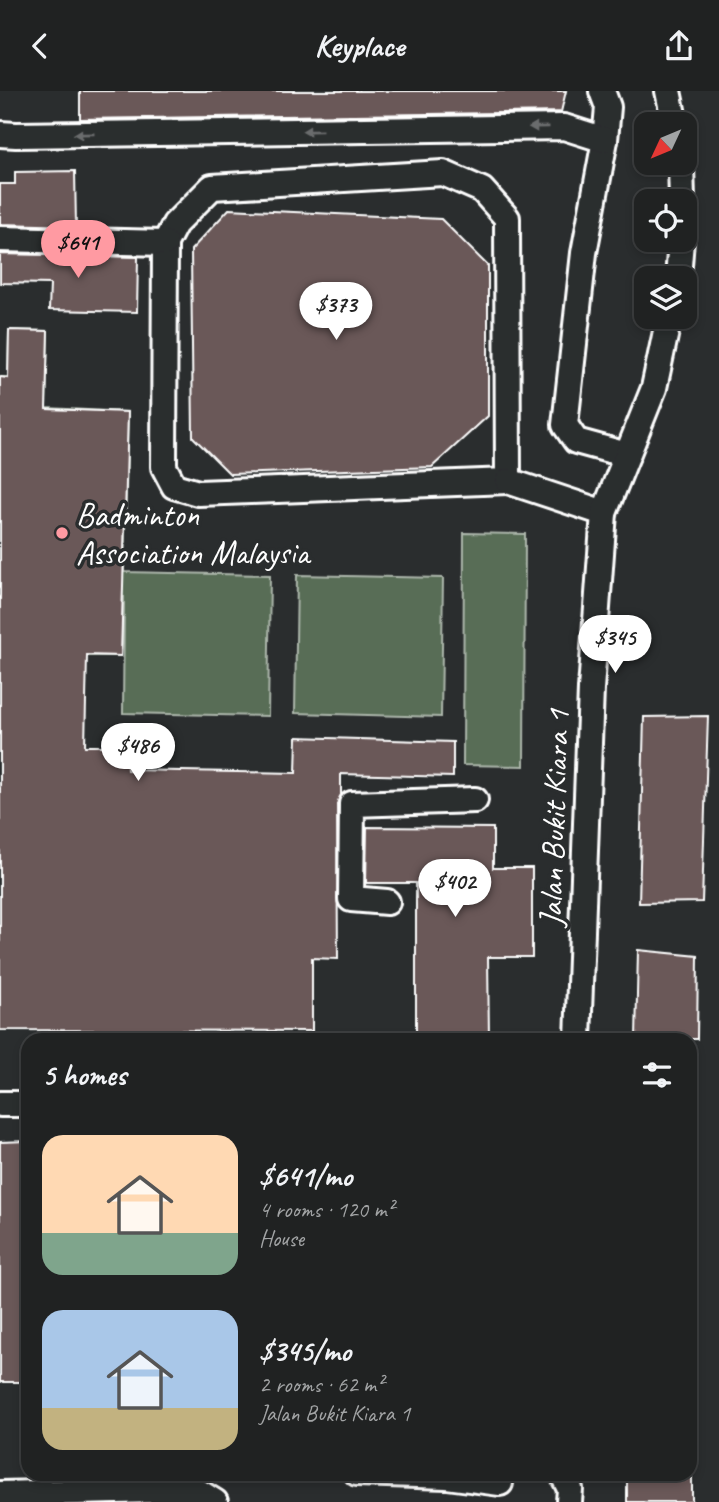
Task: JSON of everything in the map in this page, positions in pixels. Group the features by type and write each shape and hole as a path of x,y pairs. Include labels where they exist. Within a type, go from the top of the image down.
{"street":[{"path":"602,91 608,107 606,140 584,253 565,425 576,441 627,455"},
{"path":"668,91 672,112"},
{"path":"0,134 564,127 606,140"},
{"path":"508,481 506,218 482,190 443,173 212,187 175,224 165,243 164,467 174,486 198,493 508,481 604,513"},
{"path":"0,239 165,243"},
{"name":"Jalan Bukit Kiara 1","path":"578,1033 591,689 604,513 654,388 666,329"},
{"path":"387,902 351,899 352,804 475,800"},
{"path":"0,1104 21,1104"},
{"path":"474,1481 502,1486"},
{"path":"0,1495 207,1488"}],"green space":[{"path":"9,330 48,331 46,408 128,412 124,572 270,575 268,716 123,713 124,596 121,656 87,656 0,377 8,377"},
{"path":"464,533 525,534 524,766 463,765"},
{"path":"297,575 443,578 441,717 295,713"}],"building":[{"path":"80,91 566,91 561,112 80,119"},
{"path":"75,171 76,226 0,224 0,184 15,184 15,172"},
{"path":"229,209 441,219 488,266 488,416 432,467 230,474 193,437 191,250"},
{"path":"0,254 138,257 137,312 49,310 50,284 0,283"},
{"path":"9,330 48,331 46,409 128,412 121,656 87,655 85,746 125,746 127,770 296,773 297,737 453,742 453,777 341,774 341,795 337,804 338,959 312,958 312,1031 0,1030 0,377 8,378"},
{"path":"708,716 702,902 639,903 644,717"},
{"path":"367,827 493,828 493,868 532,868 532,957 488,957 489,1033 416,1033 416,883 366,883"},
{"path":"638,950 698,956 697,1039 697,1033 636,1033"},
{"path":"21,1141 21,1382 0,1382 0,1142"},
{"path":"627,1481 692,1481 692,1502 627,1502"}],"place":[{"name":"Badminton Association Malaysia","path":"62,533"}]}
